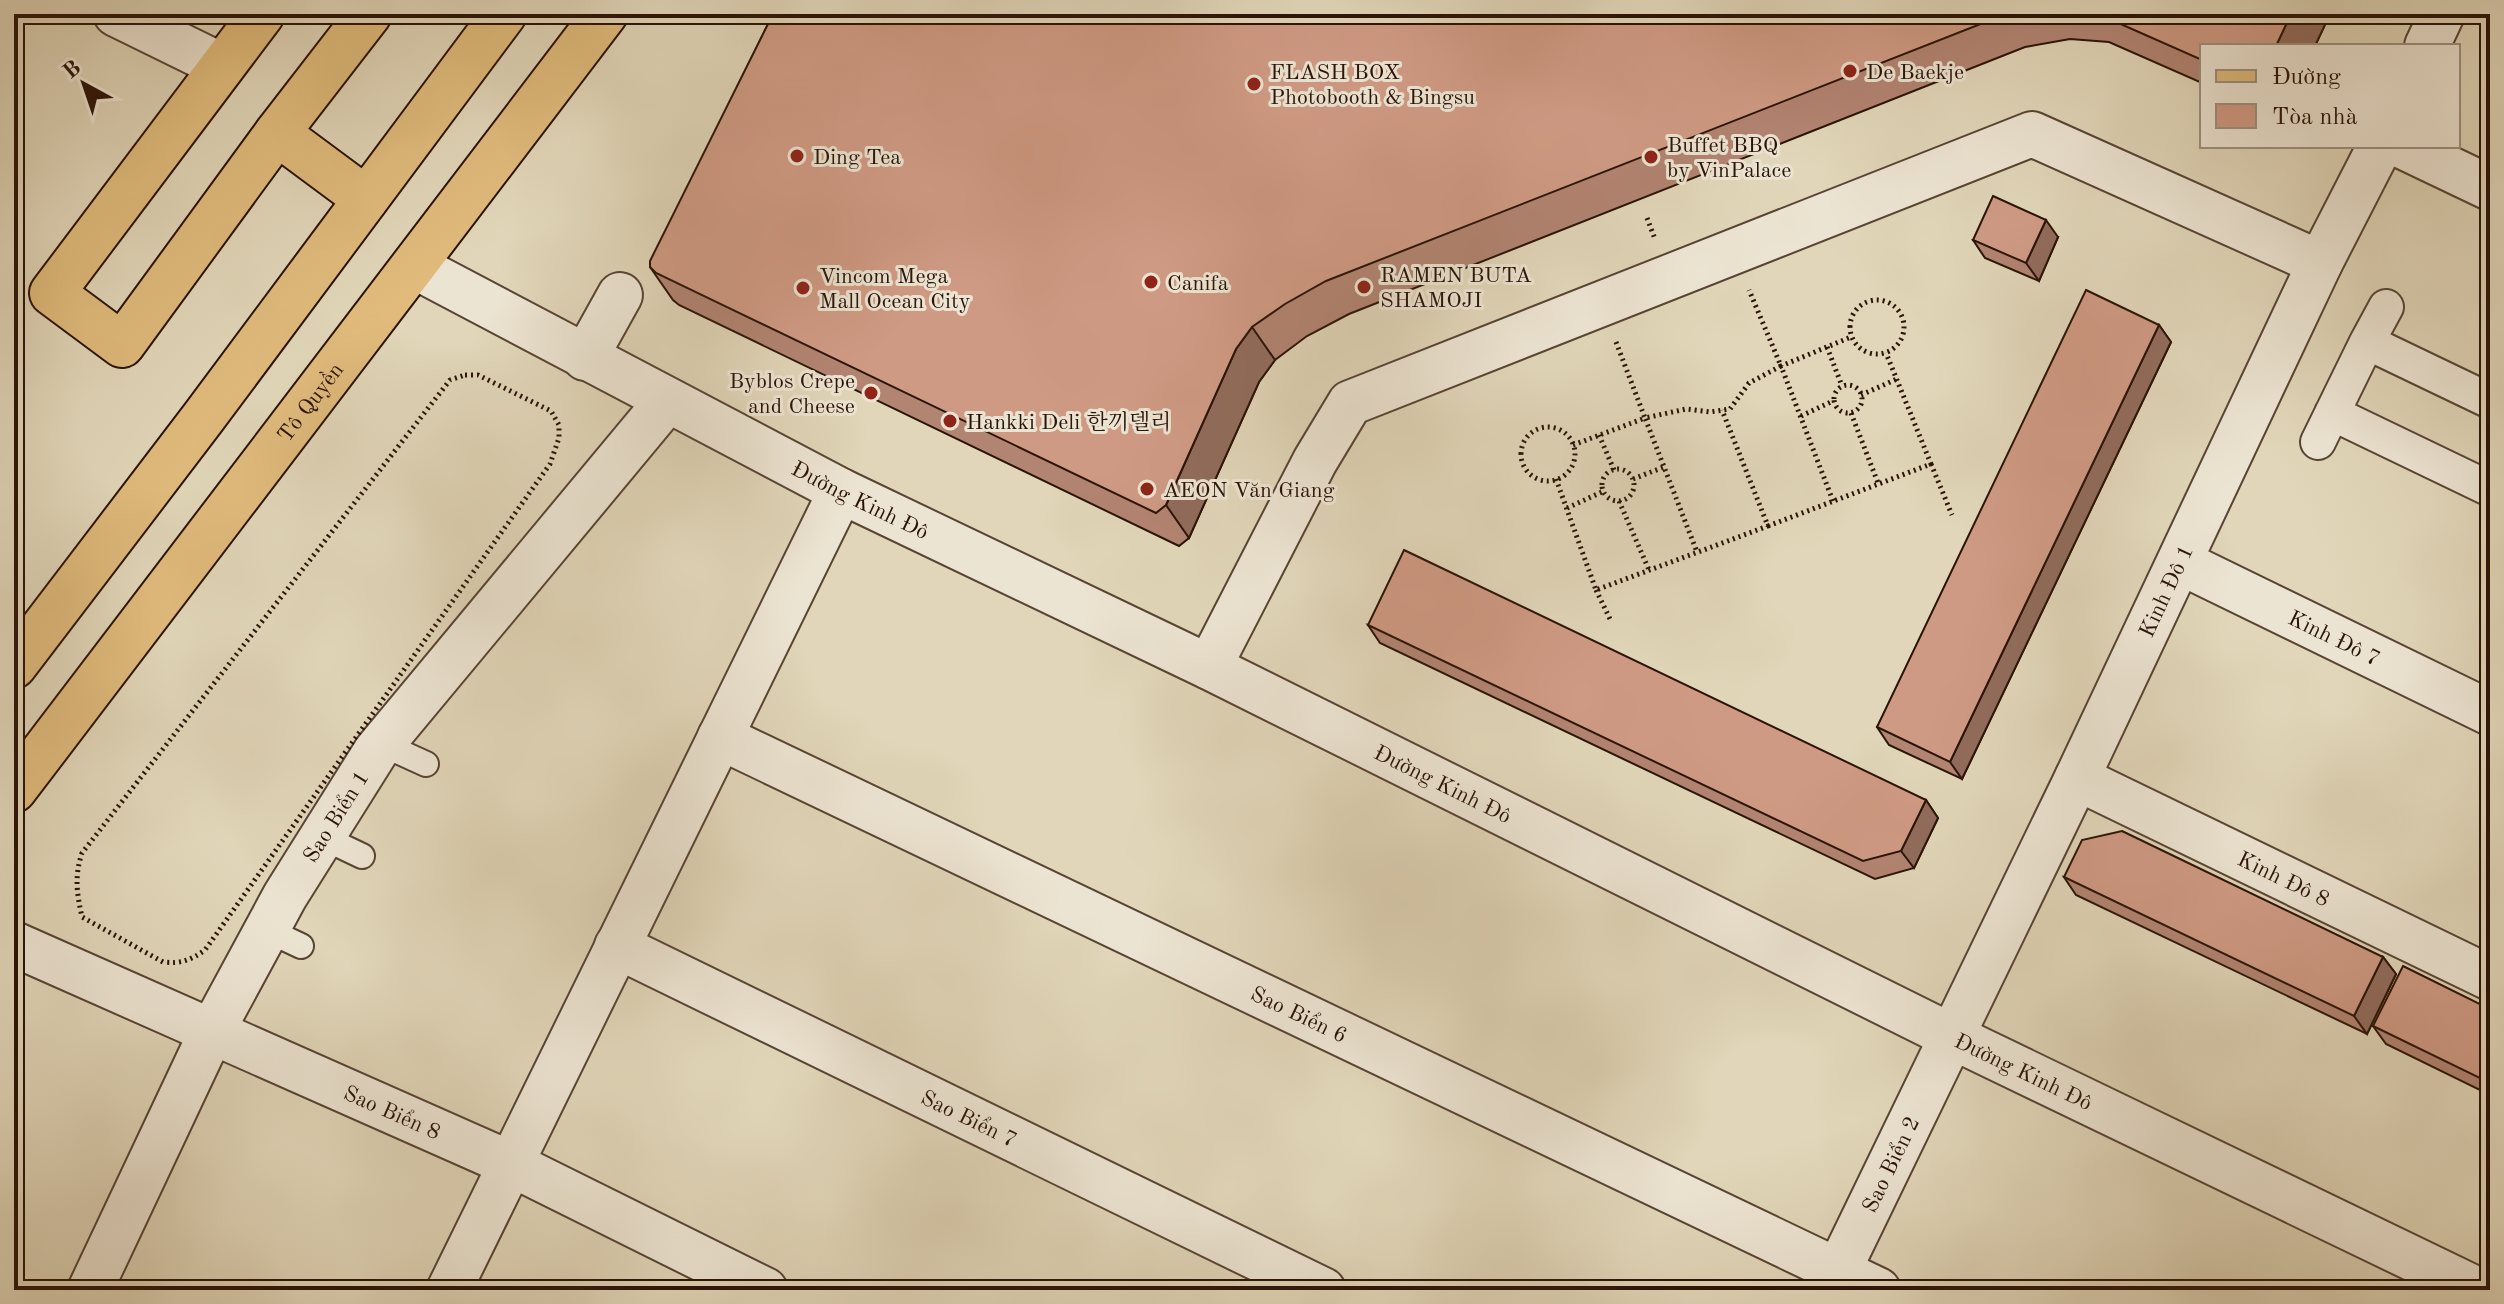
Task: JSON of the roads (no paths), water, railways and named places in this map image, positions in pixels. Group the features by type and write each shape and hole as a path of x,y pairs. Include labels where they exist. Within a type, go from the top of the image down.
{"main road":[{"path":"262,14 52,293 122,345 277,133 369,14"},
{"path":"14,666 504,14"},
{"name":"Tô Quyền","path":"14,790 605,14"},
{"path":"277,133 366,199"}],"street":[{"path":"116,14 222,66"},
{"path":"2428,44 2442,14"},
{"path":"1209,667 1315,461 1350,403 2032,134 2320,263"},
{"name":"Kinh Đô 1","path":"1951,1036 2077,778 2320,263 2379,148"},
{"path":"2406,148 2490,188"},
{"name":"Đường Kinh Đô","path":"414,266 841,491 1209,667 1951,1036 2478,1290"},
{"path":"585,358 620,295"},
{"path":"2386,307 2325,428 2490,489"},
{"path":"2367,342 2490,401"},
{"name":"Sao Biển 1","path":"90,1290 212,1031 284,938 285,896 382,744 667,401"},
{"path":"449,1290 841,491"},
{"name":"Kinh Đô 7","path":"2180,562 2490,713"},
{"name":"Sao Biển 6","path":"720,737 1834,1280 1878,1290"},
{"name":"Kinh Đô 8","path":"2077,778 2490,978"},
{"name":"Sao Biển 8","path":"14,944 511,1164 765,1290"},
{"name":"Sao Biển 7","path":"617,946 1323,1290"},
{"name":"Sao Biển 2","path":"1834,1280 1951,1036"}],"lane":[{"path":"382,744 426,764"},
{"path":"322,837 362,856"}],"place":[{"name":"De Baekje","path":"1850,71"},
{"name":"FLASH BOX Photobooth & Bingsu","path":"1254,84"},
{"name":"Ding Tea","path":"797,156"},
{"name":"Buffet BBQ by VinPalace","path":"1651,157"},
{"name":"Canifa","path":"1151,282"},
{"name":"RAMEN BUTA SHAMOJI","path":"1364,287"},
{"name":"Vincom Mega Mall Ocean City","path":"803,288"},
{"name":"Byblos Crepe and Cheese","path":"871,393"},
{"name":"Hankki Deli 한끼델리","path":"950,421"},
{"name":"AEON Văn Giang","path":"1147,489"}]}
